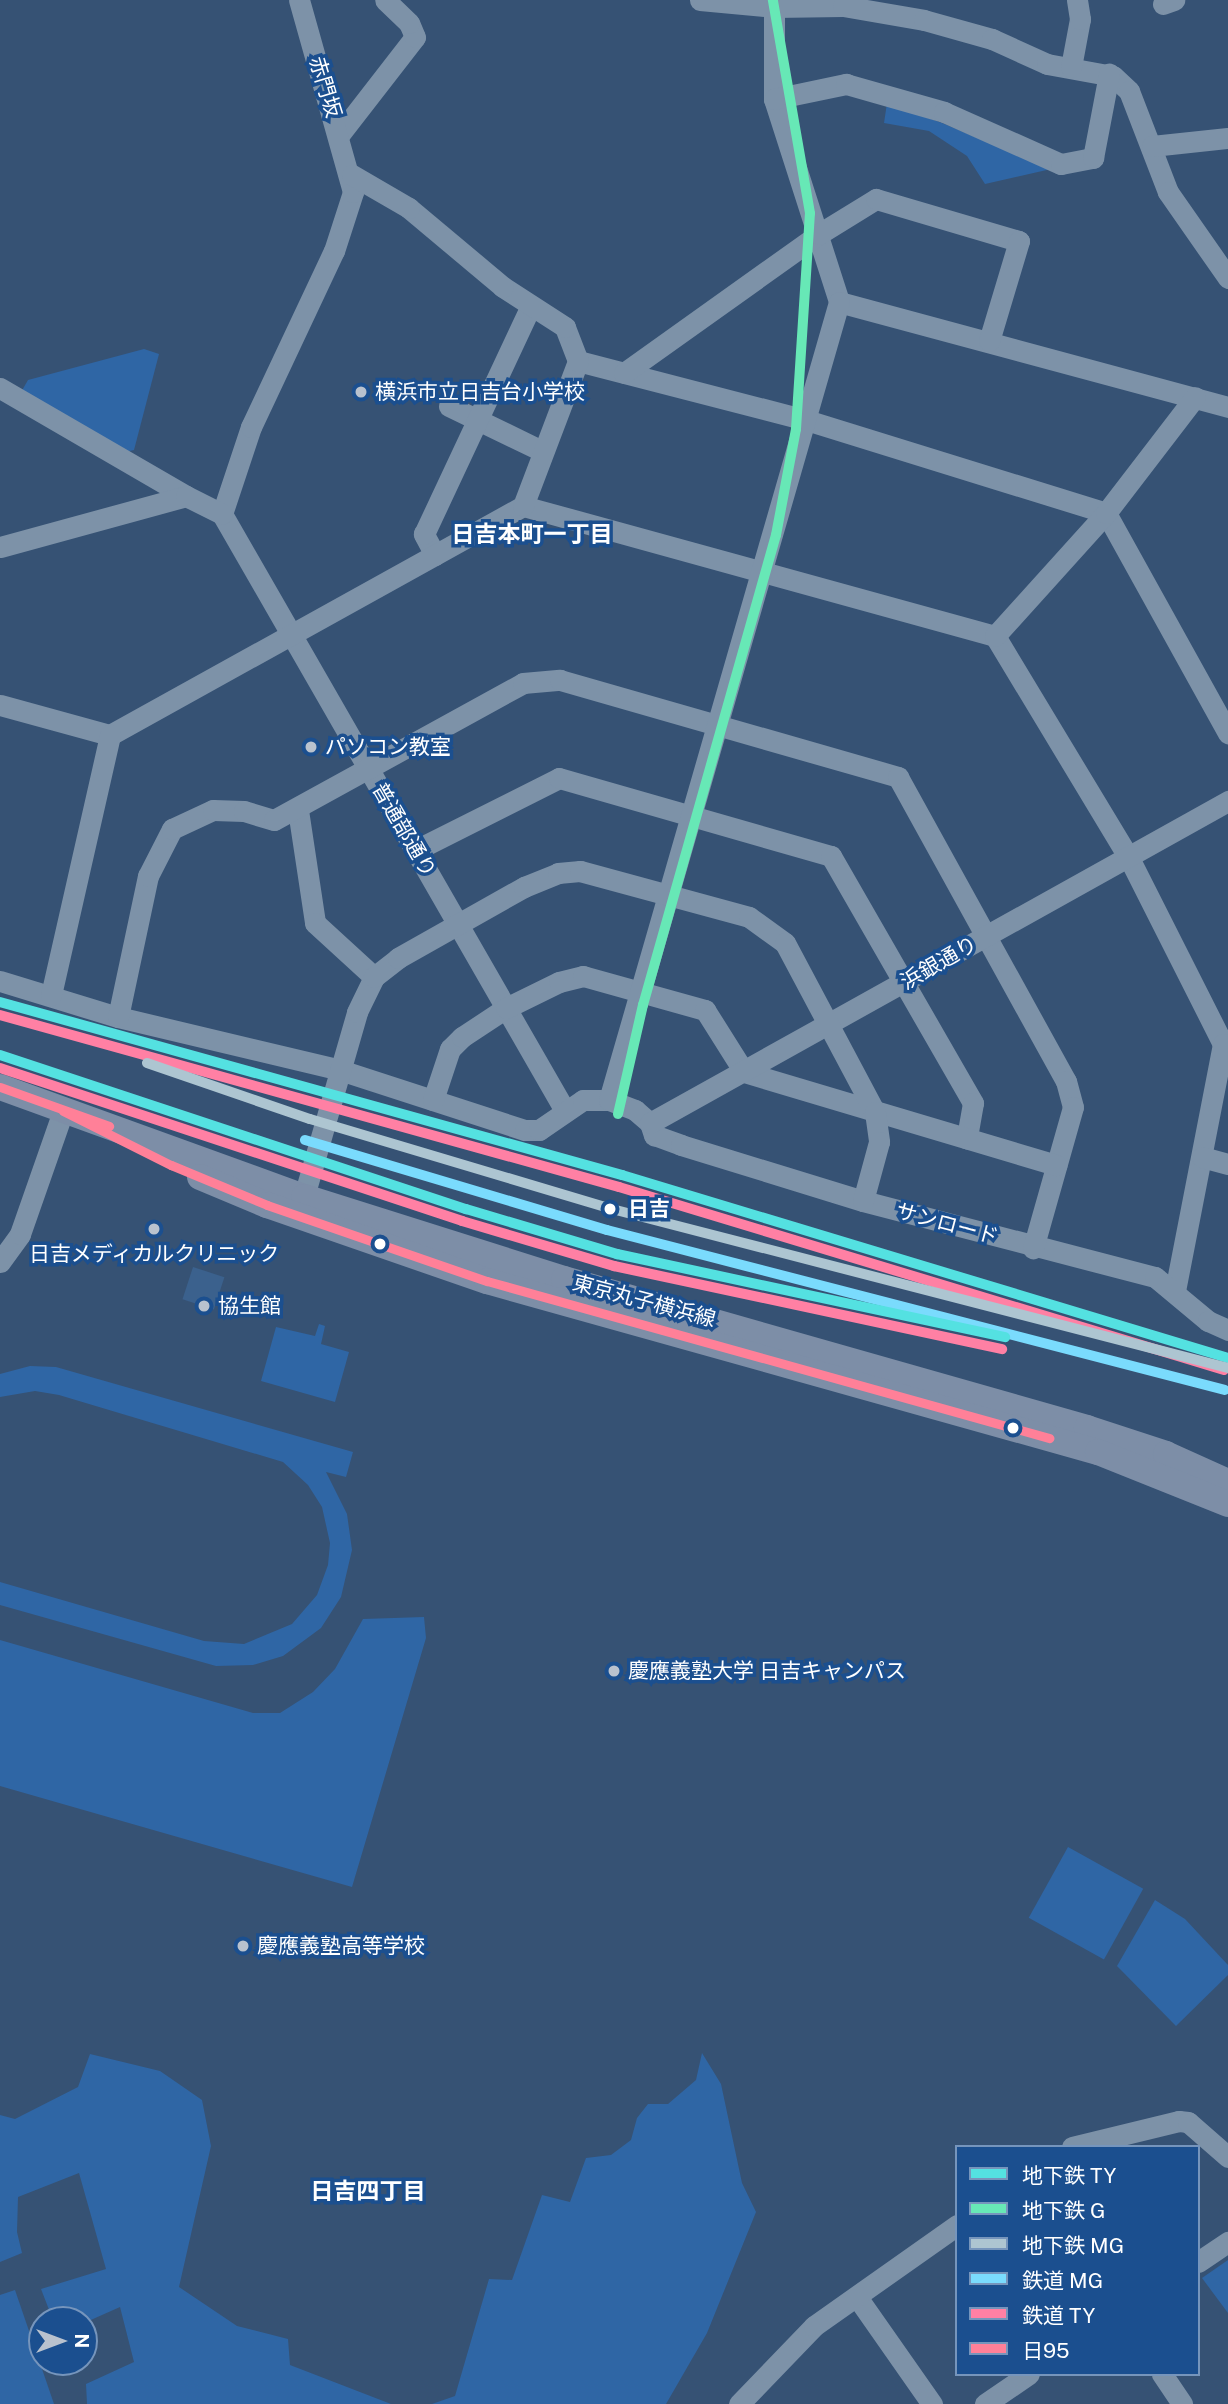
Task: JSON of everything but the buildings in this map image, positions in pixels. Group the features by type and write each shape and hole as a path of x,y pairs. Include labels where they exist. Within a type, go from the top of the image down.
{"main road":[{"name":"東京丸子横浜線","path":"0,1087 487,1281 1098,1452 1228,1504"},
{"name":"東京丸子横浜線","path":"301,1206 1098,1432 1166,1454 1228,1482"}],"street":[{"name":"赤門坂","path":"299,0 352,174"},
{"path":"339,135 415,37 409,23 385,0"},
{"path":"700,0 926,10 1047,64 1109,74 1129,91 1168,192 1224,266"},
{"path":"1071,67 1080,19 1077,0"},
{"path":"0,981 339,1080 433,1100 525,1130 539,1130 564,1109 583,1100 609,1100 764,575 803,419 839,302 774,99 774,3"},
{"path":"774,99 846,84 944,112 1061,164 1093,158 1109,74"},
{"path":"1152,146 1228,138"},
{"path":"0,705 110,735 523,506 578,361 565,327 530,308 409,208 352,174"},
{"path":"0,388 186,496 222,514 251,427 334,251 353,192 352,174"},
{"path":"624,373 819,234 876,199 1019,241 989,341"},
{"path":"839,302 1228,407"},
{"path":"435,555 424,534 480,420 530,308"},
{"path":"578,361 803,419 1106,513 1228,733"},
{"path":"995,636 1106,513 1195,397"},
{"path":"449,405 542,451"},
{"path":"0,547 186,496"},
{"path":"523,506 764,575 995,636 1129,859 1226,1044 1175,1292"},
{"name":"普通部通り","path":"222,514 564,1109"},
{"path":"118,1017 148,876 172,829 213,810 244,811 274,820 298,810 523,683 560,680 898,777 1066,1081 1073,1107 1032,1248"},
{"path":"51,995 110,735"},
{"path":"415,850 559,778 831,856 973,1103 967,1138"},
{"name":"浜銀通り","path":"652,1129 744,1072 987,935 1129,859 1228,801"},
{"path":"298,810 315,923 374,978"},
{"path":"301,1206 357,1012 374,978 398,958 558,873 590,872 748,917 785,943 875,1112 879,1142 863,1201"},
{"path":"433,1100 450,1049 506,1008 573,977 705,1010 744,1072 1056,1165"},
{"name":"サンロード","path":"609,1100 635,1110 652,1129 863,1201 1032,1248 1155,1277 1208,1321 1228,1330"},
{"path":"0,1262 20,1234 63,1111"},
{"path":"1202,1157 1228,1164"},
{"path":"1080,2145 1179,2121 1188,2122 1228,2157"},
{"path":"739,2404 814,2326 955,2226"},
{"path":"1200,2261 1228,2242"},
{"path":"857,2297 932,2404"},
{"path":"985,2404 1025,2376"},
{"path":"1163,2376 1182,2404"}],"shaded area":[{"path":"887,103 1051,169 985,184 967,156 929,131 884,123"},
{"path":"144,349 159,354 134,450 125,452 20,394 28,380"},
{"path":"193,1267 224,1277 214,1310 182,1299"},
{"path":"319,1324 325,1326 321,1344 349,1352 335,1402 261,1381 276,1327 315,1336"},
{"path":"30,1366 56,1367 353,1452 346,1477 326,1472 347,1514 352,1550 341,1597 321,1628 283,1656 253,1665 216,1666 0,1605 0,1582 204,1641 244,1644 292,1624 317,1595 328,1565 330,1543 322,1507 308,1485 283,1462 59,1395 35,1391 0,1397 0,1374"},
{"path":"424,1617 426,1638 352,1887 0,1786 0,1640 253,1713 280,1713 313,1692 335,1669 363,1619"},
{"path":"1068,1847 1143,1889 1104,1960 1029,1918"},
{"path":"1155,1900 1185,1919 1228,1965 1228,1975 1176,2026 1117,1966"},
{"path":"702,2053 721,2084 742,2183 756,2212 707,2333 666,2404 432,2404 455,2396 489,2279 512,2280 542,2195 570,2202 586,2158 611,2155 631,2140 637,2118 648,2104 668,2104 696,2080"},
{"path":"90,2054 160,2071 202,2100 211,2146 179,2287 237,2326 288,2339 290,2365 391,2404 87,2404 86,2384 134,2362 120,2307 98,2317 98,2306 48,2306 41,2289 106,2269 79,2173 18,2197 17,2232 22,2253 0,2262 0,2115 15,2119 78,2087"},
{"path":"1228,2260 1228,2313 1202,2278"},
{"path":"15,2290 28,2328 28,2376 44,2376 54,2404 0,2404 0,2295"}],"metro line":[{"name":"G","path":"618,1114 643,1005 776,535 796,429 810,213 773,0"},
{"name":"TY","path":"0,1002 622,1175 1228,1358"},
{"name":"TY","path":"0,1055 466,1209 617,1254 1005,1337"},
{"name":"MG","path":"147,1063 310,1119 612,1209 1228,1368"}],"rail line":[{"name":"TY","path":"0,1015 619,1187 1224,1370"},
{"name":"TY","path":"0,1068 462,1221 614,1266 1002,1349"},
{"name":"MG","path":"305,1140 607,1230 1225,1390"}],"transit line":[{"name":"日95","path":"0,1087 109,1126"},
{"name":"日95","path":"63,1111 171,1165 267,1205 487,1281 1049,1438"}],"place":[{"name":"横浜市立日吉台小学校","path":"361,392"},
{"name":"パソコン教室","path":"311,747"},
{"name":"日吉","path":"610,1209"},
{"name":"日吉メディカルクリニック","path":"154,1229"},
{"name":"協生館","path":"204,1306"},
{"name":"慶應義塾大学 日吉キャンパス","path":"614,1671"},
{"name":"慶應義塾高等学校","path":"243,1946"}],"district":[{"name":"日吉本町一丁目","path":"532,534"},
{"name":"日吉四丁目","path":"368,2191"}]}
